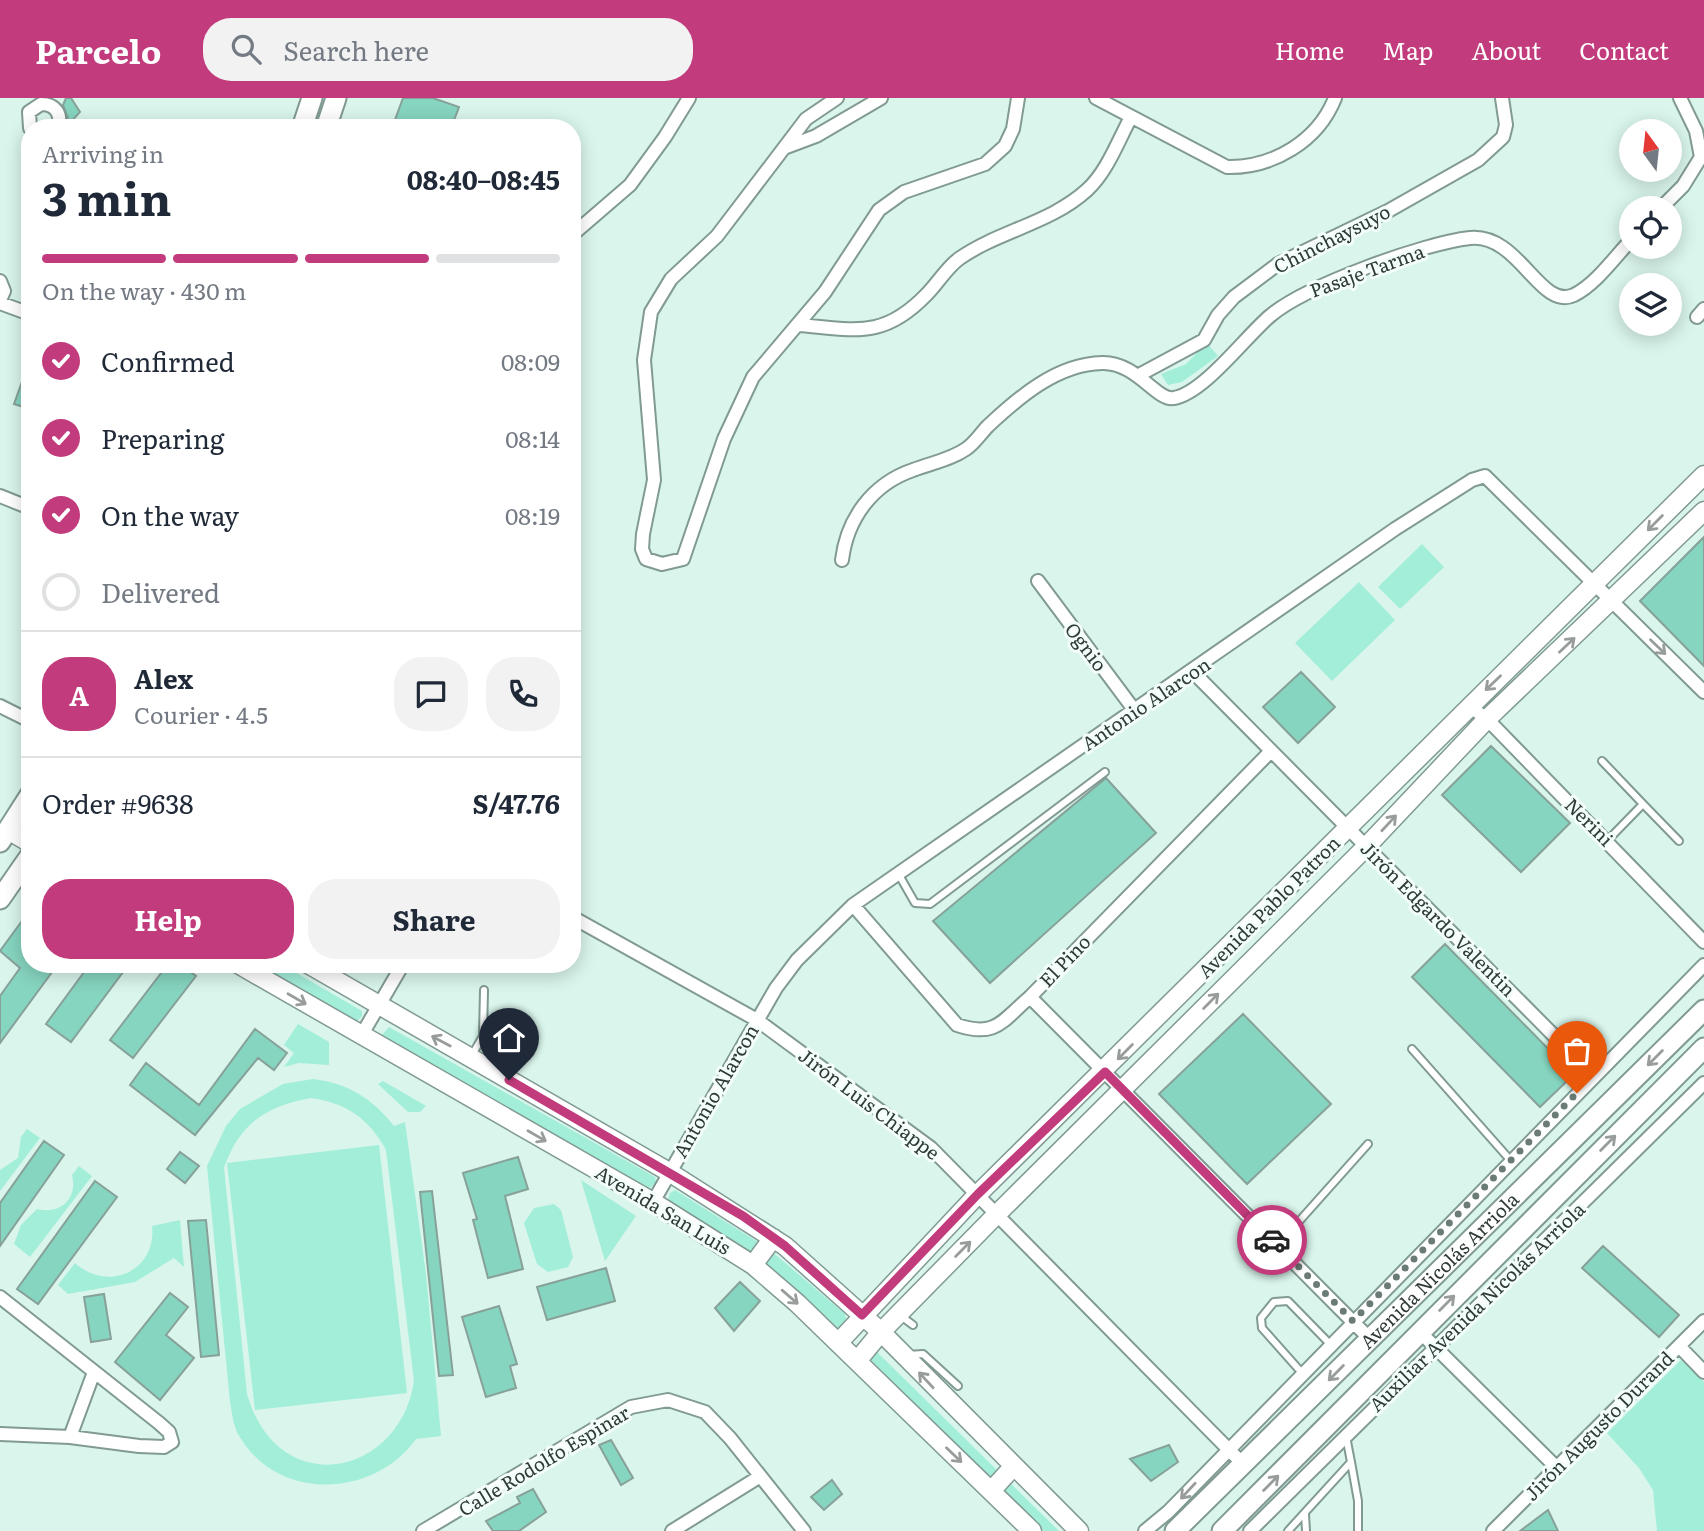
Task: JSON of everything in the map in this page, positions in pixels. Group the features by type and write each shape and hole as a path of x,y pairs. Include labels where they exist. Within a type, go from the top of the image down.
{"main road":[{"path":"305,119 313,98"},
{"path":"329,119 336,98"},
{"path":"4,836 21,810"},
{"path":"0,899 21,869"},
{"name":"Avenida Nicolás Arriola","path":"1175,1531 1704,1010"},
{"name":"Avenida Nicolás Arriola","path":"1222,1531 1349,1406 1419,1331 1703,1051"},
{"path":"1349,1406 1350,1430"}],"street":[{"path":"581,227 630,185 666,137 689,98"},
{"path":"837,98 806,119 717,236 671,279 651,312 644,360 654,480 643,534 642,549 646,559 662,564 683,559 724,439 753,377 800,325 833,281 879,210 904,192 985,164 1005,146 1013,129 1018,98"},
{"path":"784,148 816,136 881,98"},
{"path":"1096,98 1227,167 1251,167 1308,139 1335,98"},
{"name":"Chinchaysuyo","path":"1139,375 1204,340 1218,315 1234,297 1278,264 1388,211 1478,160 1503,137 1506,125 1502,98"},
{"path":"1672,196 1696,169 1701,157 1696,131 1680,98"},
{"path":"29,119 29,112 41,104 50,105 57,111 57,119"},
{"path":"800,325 858,332 875,328 911,311 958,259 1069,204 1088,189 1102,171 1131,117"},
{"name":"Pasaje Tarma","path":"1139,375 1164,398 1174,399 1214,373 1270,316 1314,288 1421,250 1471,238 1488,238 1512,252 1551,295 1562,298 1574,295 1619,253"},
{"path":"0,281 4,291 0,301 21,310"},
{"path":"842,560 845,538 854,518 871,496 910,470 949,459 969,447 1008,408 1047,379 1100,363 1122,365 1139,375"},
{"name":"Avenida Pablo Patron","path":"838,1343 978,1194 1105,1072 1469,706 1704,475"},
{"name":"Antonio Alarcon","path":"653,1202 757,1020 797,960 853,905 1193,672 1395,529 1472,480 1485,477 1704,692"},
{"path":"0,496 21,504"},
{"name":"Avenida Pablo Patron","path":"857,1361 881,1332 906,1320 933,1280 1366,847 1487,719 1704,511"},
{"name":"Ognio","path":"1038,581 1135,711"},
{"name":"Jirón Edgardo Valentin","path":"1193,672 1594,1076"},
{"path":"0,706 21,716"},
{"name":"Nerini","path":"1469,706 1487,719 1704,942"},
{"name":"El Pino","path":"853,905 957,1025 978,1032 995,1028 1030,997 1271,751"},
{"path":"4,836 21,841"},
{"name":"Jirón Luis Chiappe","path":"581,922 757,1020 931,1148 1243,1464"},
{"path":"1145,1531 1168,1512 1704,965"},
{"name":"Avenida San Luis","path":"253,973 653,1202 753,1265 857,1361 1032,1531"},
{"name":"Avenida San Luis","path":"323,973 669,1172 773,1238 881,1332 1013,1467 1080,1530"},
{"path":"361,1036 398,973"},
{"path":"1030,997 1370,1339"},
{"path":"1158,1018 1173,1039"},
{"name":"Auxiliar Avenida Nicolás Arriola","path":"1250,1531 1704,1083"},
{"path":"753,1265 773,1238"},
{"path":"0,1297 159,1423 169,1432 172,1441 164,1447 139,1446 70,1437 0,1434"},
{"name":"Jirón Augusto Durand","path":"1493,1531 1704,1321"},
{"path":"1419,1331 1557,1468"},
{"path":"1679,1346 1704,1372"},
{"path":"70,1437 94,1371"},
{"name":"Calle Rodolfo Espinar","path":"423,1531 631,1407 668,1400 705,1412 730,1438 759,1477"},
{"path":"990,1491 1013,1467"},
{"path":"672,1531 759,1477 804,1531"}],"lane":[{"path":"1602,761 1679,841"},
{"path":"899,875 915,903 930,904 1105,772"},
{"path":"1608,841 1643,804"},
{"path":"471,1057 483,1036 484,990"},
{"path":"1412,1049 1512,1162"},
{"path":"1277,1246 1368,1144"},
{"path":"918,1257 933,1280"},
{"path":"1302,1373 1262,1328 1261,1318 1274,1302 1288,1301 1331,1344"},
{"path":"904,1356 923,1354 958,1386"},
{"path":"1350,1430 1351,1462 1358,1500 1358,1531"},
{"path":"1288,1531 1351,1462"},
{"path":"1305,1514 1306,1531"}],"green space":[{"path":"1207,343 1218,356 1182,382 1168,385 1161,374 1186,364"},
{"path":"1422,544 1444,567 1400,609 1378,587"},
{"path":"1359,582 1395,620 1332,681 1295,643"},
{"path":"265,973 297,973 362,1011 362,1016 353,1025"},
{"path":"298,1024 329,1042 329,1065 299,1063 284,1067 294,1053 284,1045"},
{"path":"389,1027 655,1177 656,1182 647,1191 381,1036"},
{"path":"313,1079 337,1084 368,1100 394,1126 405,1122 426,1274 441,1436 416,1439 398,1459 375,1473 351,1482 325,1484 300,1481 276,1472 255,1456 238,1434 230,1402 207,1166 226,1126 240,1109 283,1084","holes":["311,1098 324,1100 356,1114 386,1150 414,1381 404,1414 386,1439 363,1456 337,1464 310,1463 284,1451 263,1428 247,1394 224,1168 238,1140 256,1120 281,1106"]},
{"path":"383,1081 426,1106 420,1112 408,1112 378,1084"},
{"path":"27,1129 40,1138 0,1191 0,1170 18,1158 21,1137"},
{"path":"379,1145 407,1393 255,1410 227,1163"},
{"path":"79,1166 92,1176 30,1257 14,1244 21,1225 37,1209 53,1210 70,1198 72,1175"},
{"path":"581,1180 636,1216 605,1261"},
{"path":"675,1190 769,1249 845,1314 847,1324 835,1329 667,1203 670,1193"},
{"path":"554,1204 561,1210 573,1257 568,1267 548,1272 537,1264 524,1223 534,1208"},
{"path":"180,1220 184,1267 174,1258 135,1282 68,1294 58,1285 75,1263 88,1272 102,1276 128,1273 147,1255 152,1226"},
{"path":"877,1352 1059,1531 1044,1531 870,1359"},
{"path":"1681,1360 1704,1382 1704,1531 1657,1531 1653,1490 1639,1468 1607,1433"}],"building":[{"path":"66,98 71,98 80,112 74,119 68,119 63,105"},
{"path":"403,98 433,98 459,107 454,119 395,119"},
{"path":"21,384 21,406 14,404"},
{"path":"1704,537 1704,666 1640,601"},
{"path":"1301,672 1335,707 1298,743 1263,707"},
{"path":"1491,746 1570,823 1521,872 1442,795"},
{"path":"1106,778 1156,833 990,983 933,921"},
{"path":"21,922 21,973 51,973 0,1043 0,996 20,968 0,951"},
{"path":"1445,944 1568,1069 1569,1079 1540,1107 1412,977"},
{"path":"83,973 122,973 71,1042 46,1024"},
{"path":"161,973 192,973 196,976 133,1058 110,1040"},
{"path":"1243,1014 1331,1104 1247,1184 1159,1094"},
{"path":"255,1029 287,1053 274,1070 258,1058 195,1135 130,1085 146,1063 199,1105"},
{"path":"44,1141 64,1155 0,1246 0,1203"},
{"path":"180,1152 199,1166 185,1183 167,1169"},
{"path":"518,1157 528,1189 505,1196 523,1269 488,1278 473,1220 477,1219 463,1173"},
{"path":"95,1181 117,1197 38,1304 17,1289"},
{"path":"432,1191 453,1375 439,1376 420,1192"},
{"path":"206,1220 219,1355 201,1357 188,1221"},
{"path":"1603,1246 1679,1315 1659,1337 1582,1268"},
{"path":"606,1268 615,1301 547,1320 537,1287"},
{"path":"740,1282 760,1301 734,1331 715,1308"},
{"path":"170,1293 188,1307 166,1335 194,1358 160,1400 115,1362"},
{"path":"104,1294 111,1339 91,1342 84,1297"},
{"path":"499,1306 517,1364 510,1366 516,1388 486,1397 462,1317"},
{"path":"611,1440 633,1478 621,1485 599,1445"},
{"path":"1169,1445 1178,1462 1151,1481 1130,1459"},
{"path":"832,1480 842,1494 824,1510 811,1497"},
{"path":"533,1489 546,1512 519,1531 493,1531 486,1521 520,1503 517,1497"},
{"path":"1548,1510 1558,1531 1520,1531"}],"way so far":[{"path":"1272,1240 1353,1321 1577,1093"}],"route":[{"path":"509,1080 743,1216 785,1246 862,1315 978,1194 1105,1072 1272,1240"}]}
